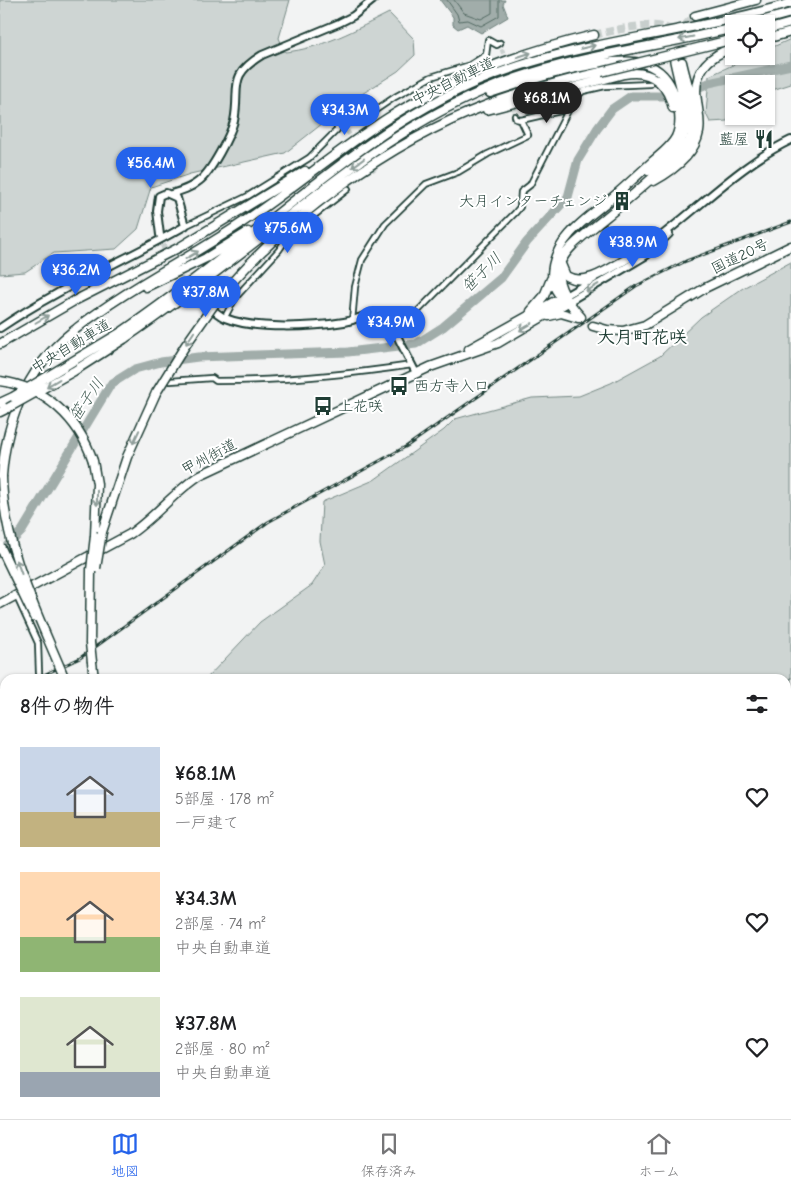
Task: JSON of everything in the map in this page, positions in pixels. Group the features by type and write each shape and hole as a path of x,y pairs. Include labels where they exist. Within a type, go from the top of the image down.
{"highway":[{"path":"695,16 756,0"},
{"name":"中央自動車道","path":"0,412 74,371 221,259 326,174 424,108 499,73 578,50 722,20 791,3"},
{"path":"775,17 791,13"},
{"path":"775,27 790,23"},
{"name":"中央自動車道","path":"0,403 122,336 201,284 357,164 400,135 452,105 528,74 608,53 725,30"},
{"path":"775,36 791,32"},
{"path":"0,344 66,306 214,228 283,186 373,125 414,102 452,83 493,66 542,49 594,35"},
{"path":"98,534 127,457 156,394 185,346 218,298 239,273 268,244 339,189 399,148 442,125 495,102 535,88 725,41"},
{"path":"503,331 539,304 547,291 558,251 570,234 633,180 669,142 674,129 686,114 696,82 706,62 725,51"},
{"path":"400,135 474,99 571,70 633,61 652,66 674,92 699,133 688,154 662,177 641,189 572,243 561,262 560,281 565,299"},
{"path":"633,180 663,161 680,144 686,132 686,114 679,63"},
{"path":"399,148 466,118 523,100 631,73 661,77"},
{"path":"62,674 11,542 4,508 2,476 5,441 21,396 49,354 77,328 120,298 238,225 351,143 414,102"},
{"path":"77,328 122,300 229,244 326,174"},
{"name":"国道20号","path":"593,326 623,331 645,325 705,288 791,246"},
{"path":"561,262 566,276 580,280 594,276 630,257"},
{"path":"541,318 561,313 580,318 553,287 552,277"},
{"name":"甲州街道","path":"0,604 130,534 150,520 182,487 200,475 416,373 498,343 541,318 565,299"},
{"name":"甲州街道","path":"448,360 565,299"},
{"path":"0,382 31,390 61,410 78,428 93,461 97,484 98,534 93,569 90,627 93,674"},
{"path":"0,546 62,674"}],"street":[{"path":"160,235 157,201 164,193 171,194 187,189 201,180 228,138 234,121 236,83 242,72 251,62 353,16 373,0"},
{"path":"0,328 34,304 144,250 185,226 248,196 309,158 337,130 332,115 338,114 352,121 361,120 395,97 431,77 470,65 481,59 488,51 486,42 488,40 496,45 500,44"},
{"path":"388,320 414,315 515,214 520,207 521,192 530,185 574,99 591,88 650,84"},
{"path":"515,116 516,119 521,120 569,109"},
{"path":"352,321 355,287 362,260 385,224 426,184 458,172 488,154 528,135 521,120"},
{"name":"甲州街道","path":"565,299 630,257 686,217 768,151 791,140"},
{"path":"225,318 235,298 279,250 289,235 348,189"},
{"path":"171,194 177,198 185,226"},
{"name":"甲州街道","path":"565,299 647,255 686,217"},
{"path":"201,299 225,318 251,323 302,327 352,321 378,314 388,320 416,373"},
{"path":"170,381 212,378 216,381 254,381 337,376 412,365"},
{"path":"16,595 38,644 39,673"}],"shaded area":[{"path":"0,0 290,0 279,38 285,52 325,43 389,13 414,39 415,55 398,71 351,101 285,153 190,174 151,187 138,229 116,249 54,253 25,272 0,274"},
{"path":"791,39 791,84 775,89 775,75 725,75 725,121 710,122 706,114 709,76 733,65 775,65 775,46"},
{"path":"791,262 791,674 211,674 260,622 312,585 325,565 320,541 322,502 374,480 444,430 455,419 532,398 579,396 611,383 660,356 701,317 743,288"}],"water":[{"path":"440,0 505,0 503,4 508,17 481,33 467,25 458,29 453,25 453,17"}],"waterway":[{"name":"笹子川","path":"690,91 709,83 791,65"},
{"name":"笹子川","path":"0,553 22,531 111,384 135,369 161,362 198,357 348,352 416,344 443,327 501,278 527,242 568,197 578,160 612,109 631,96 675,96"}],"tunnel":[{"path":"674,59 675,46 679,35 695,16"},
{"path":"594,35 635,27 657,26 666,28 673,32 677,39 682,62"},
{"path":"500,43 512,81 515,116"},
{"path":"347,131 375,171"},
{"path":"160,236 167,257 175,271 185,284 201,299"},
{"path":"578,318 593,326"}],"railway":[{"path":"46,674 80,658 268,522 407,446 636,286 686,261 791,222"}],"place":[{"name":"藍屋","path":"764,139"},
{"name":"大月インターチェンジ","path":"622,201"},
{"name":"西方寺入口","path":"399,386"},
{"name":"上花咲","path":"323,406"}],"district":[{"name":"大月町花咲","path":"642,337"}]}
